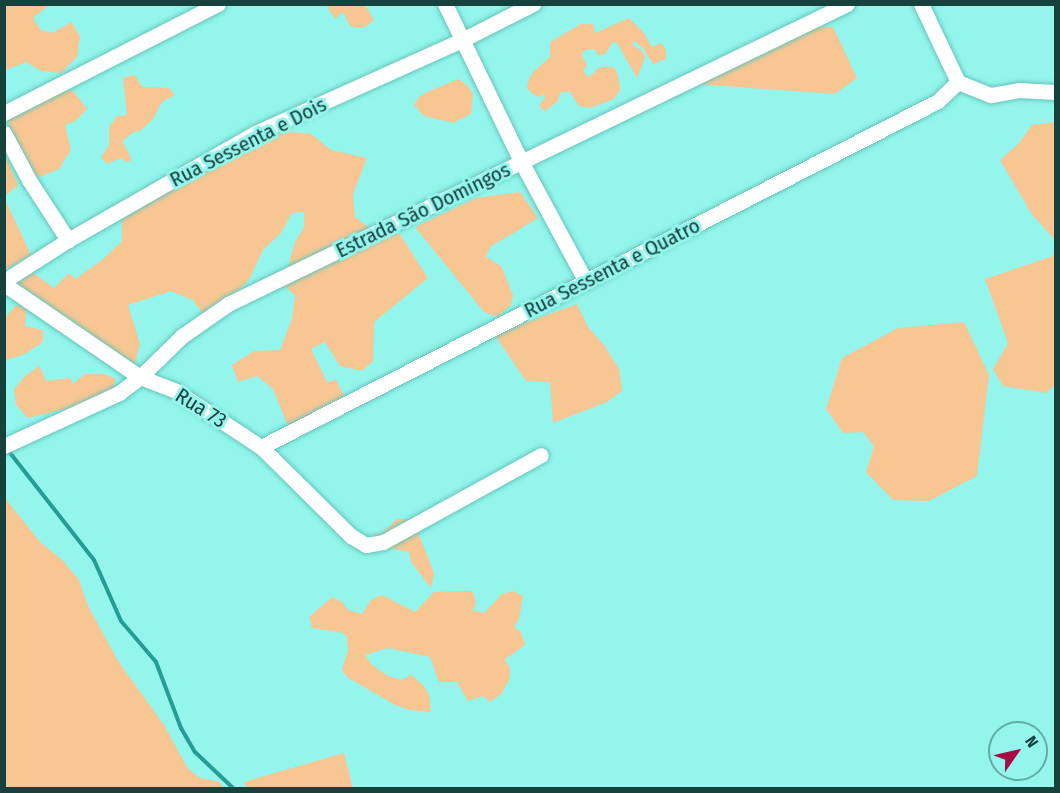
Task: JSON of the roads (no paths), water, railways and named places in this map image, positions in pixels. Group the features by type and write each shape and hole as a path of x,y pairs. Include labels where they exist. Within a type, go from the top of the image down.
{"street":[{"path":"4,113 218,4"},
{"path":"445,4 522,163 586,282"},
{"name":"Rua Sessenta e Dois","path":"4,282 68,240 255,133 462,40 533,4"},
{"name":"Estrada São Domingos","path":"10,443 97,405 140,377 183,336 228,304 847,4"},
{"path":"921,4 958,82 991,95 1018,90 1056,92"},
{"name":"Rua Sessenta e Quatro","path":"261,447 938,101 958,82"},
{"path":"4,133 29,180 68,240"},
{"name":"Rua 73","path":"4,282 140,377 176,391 261,447 351,536 366,544 383,542 541,455"}],"waterway":[{"path":"7,449 94,560 121,621 156,662 181,728 195,752 233,788"}]}
